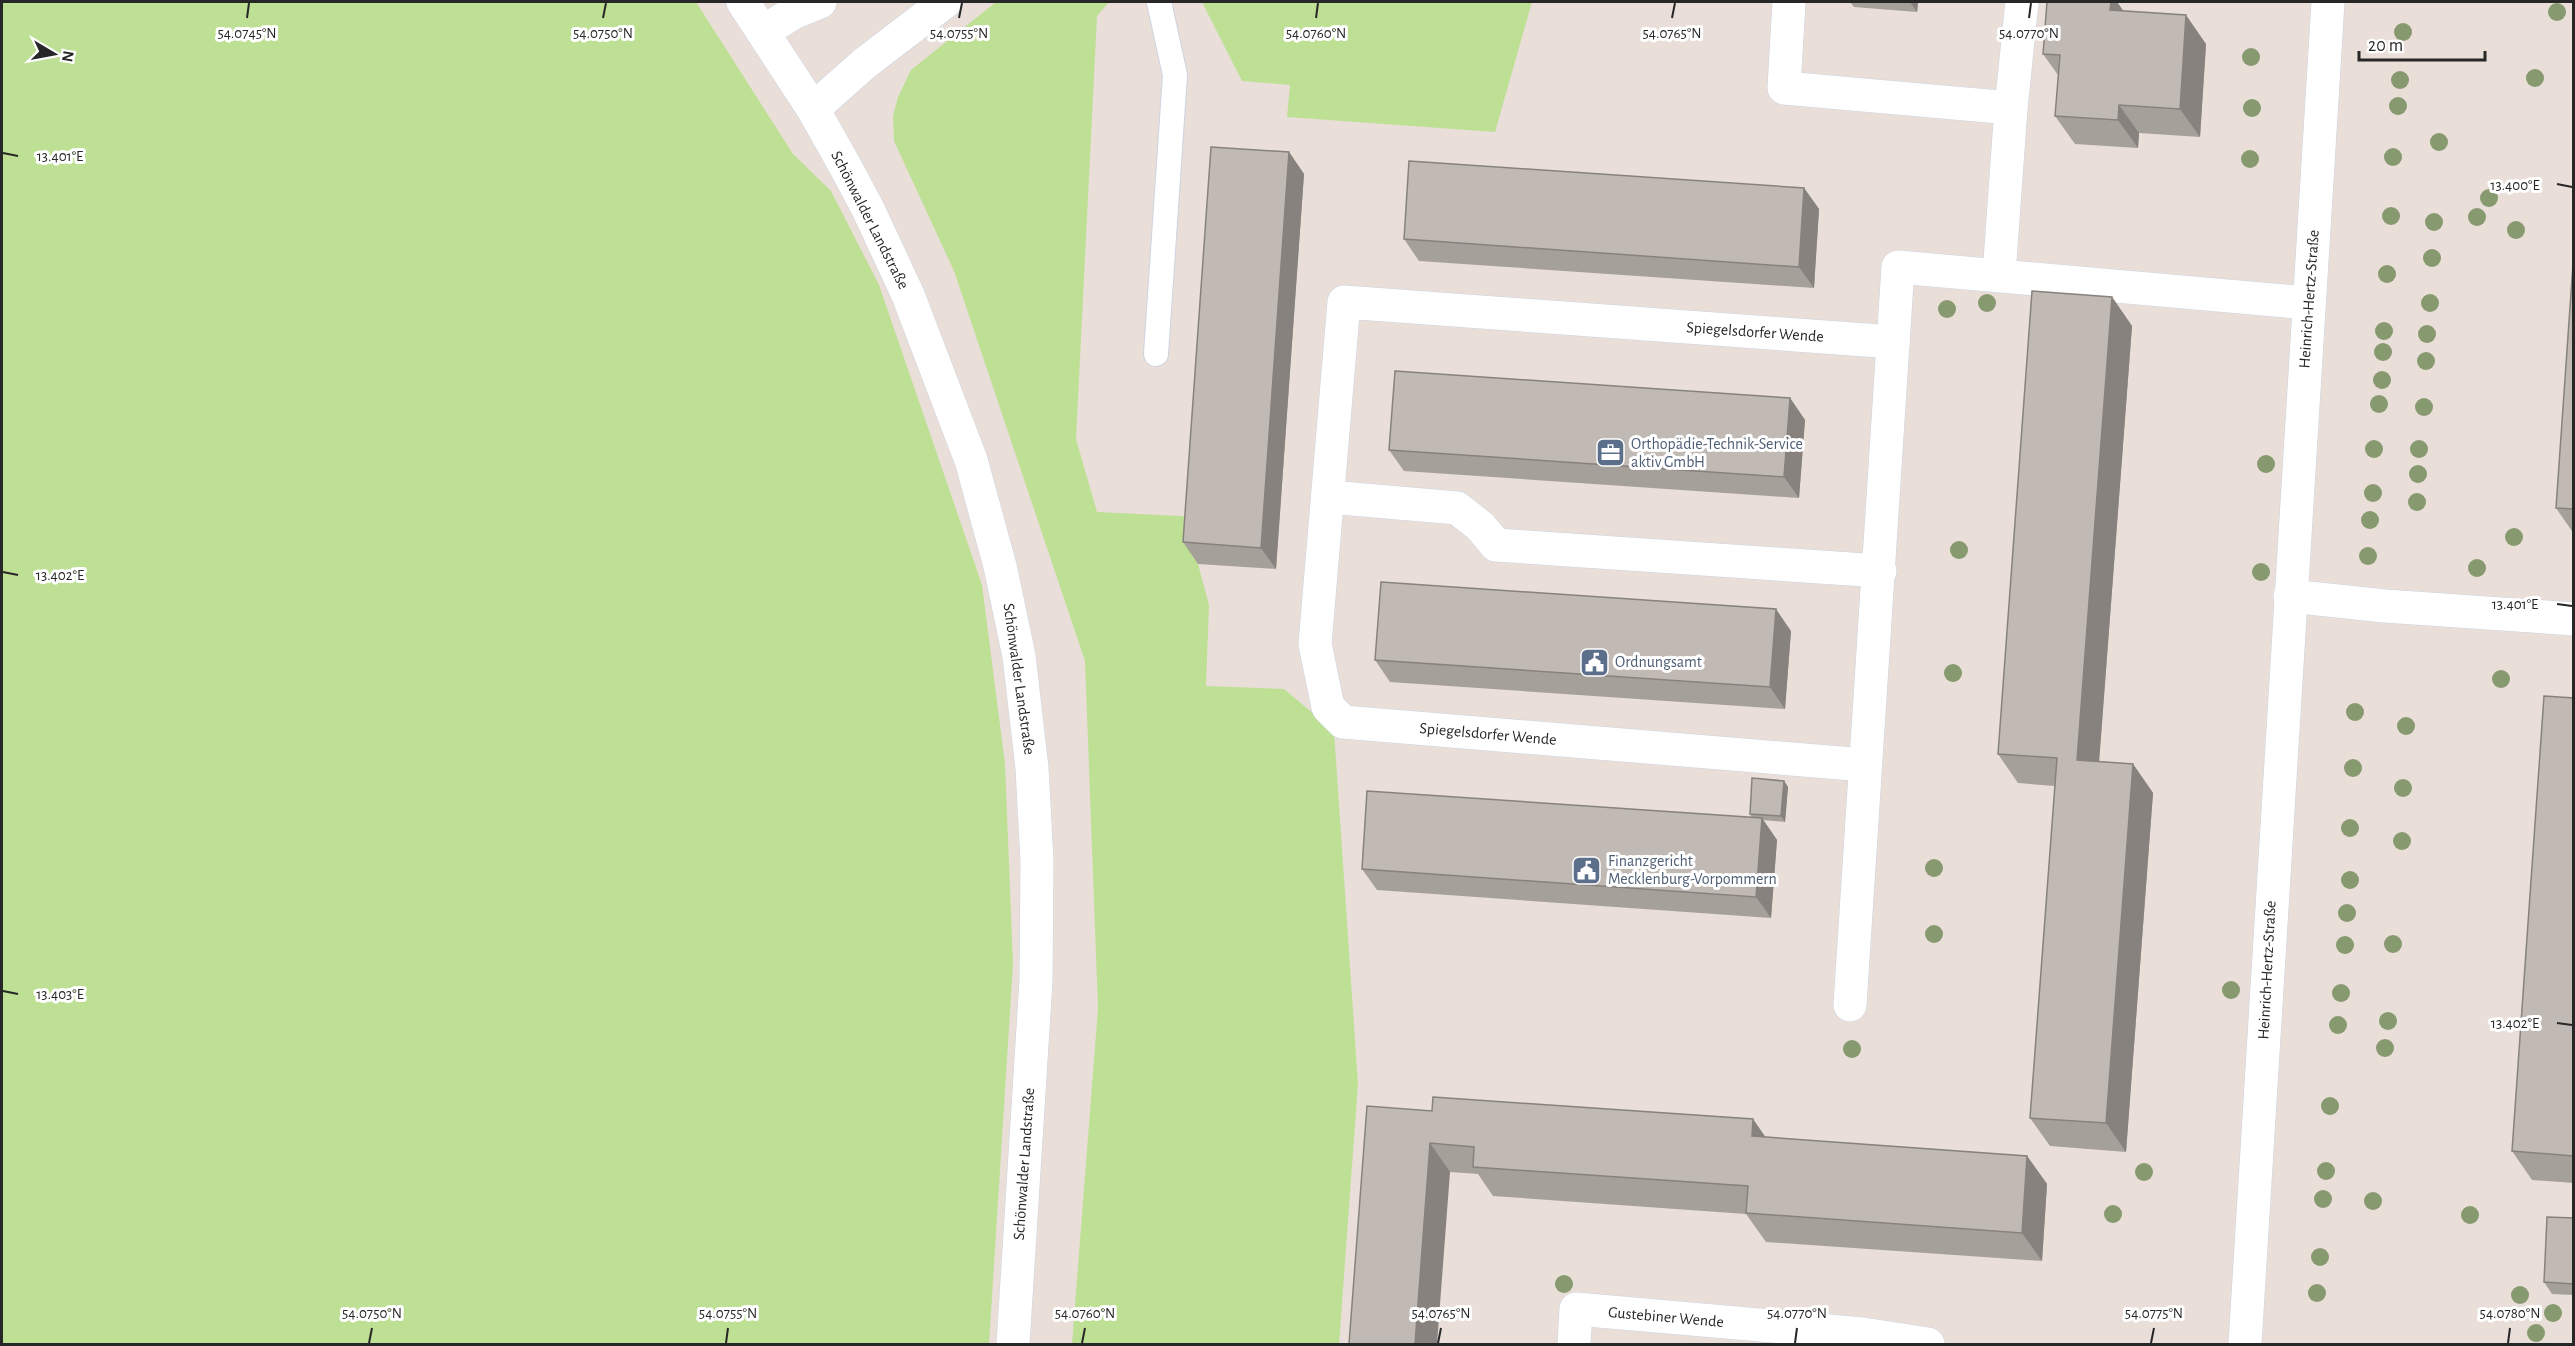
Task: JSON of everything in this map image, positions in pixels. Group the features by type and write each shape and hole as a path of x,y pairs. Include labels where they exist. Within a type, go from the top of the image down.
{"street":[{"name":"Schönwalder Landstraße","path":"743,2 813,110 868,209 908,295 971,460 1000,566 1019,656 1032,768 1037,861 1036,981 1013,1344"},
{"path":"763,32 794,13 820,2"},
{"path":"813,110 865,63 945,2"},
{"path":"1789,2 1784,88 2011,108"},
{"path":"1999,275 2011,108 2022,2"},
{"name":"Heinrich-Hertz-Straße","path":"2244,1344 2328,2"},
{"path":"1850,1005 1898,267 2308,303"},
{"name":"Spiegelsdorfer Wende","path":"1865,765 1343,722 1328,707 1315,644 1344,302 1893,342"},
{"path":"1329,497 1457,508 1480,526 1496,546 1880,571"},
{"path":"2290,596 2385,606 2574,619"},
{"name":"Gustebiner Wende","path":"1574,1344 1576,1309 1928,1344"}],"lane":[{"path":"1156,354 1175,75 1159,2"}],"green space":[{"path":"2,2 696,2 793,154 831,191 879,285 982,585 1005,764 1013,964 989,1344 2,1344"},
{"path":"996,2 1109,2 1097,16 1076,439 1097,512 1201,517 1198,564 1209,605 1206,686 1284,689 1334,731 1358,1084 1339,1344 1072,1344 1098,1008 1085,661 954,271 894,141 893,116 898,97 911,70"},
{"path":"1202,2 1532,2 1495,132 1287,117 1290,85 1242,81"}],"building":[{"path":"2047,2 2111,2 2110,10 2186,15 2180,109 2119,105 2118,120 2055,116 2060,55 2043,54"},
{"path":"1211,147 1289,152 1261,548 1183,542"},
{"path":"1409,161 1804,188 1799,267 1404,239"},
{"path":"2574,250 2574,509 2556,508"},
{"path":"2032,291 2112,297 2077,760 2133,764 2106,1123 2030,1118 2057,758 1998,754"},
{"path":"1395,371 1790,398 1784,477 1389,450"},
{"path":"1381,582 1776,609 1770,687 1375,660"},
{"path":"2544,696 2574,698 2574,1156 2512,1151"},
{"path":"1752,778 1784,781 1781,816 1750,814"},
{"path":"1367,791 1762,818 1756,897 1362,869"},
{"path":"1433,1097 1753,1119 1752,1136 2027,1156 2022,1233 1746,1213 1748,1186 1473,1167 1474,1147 1430,1143 1415,1344 1349,1344 1367,1106 1432,1111"},
{"path":"2547,1217 2574,1218 2574,1284 2544,1282"}],"place":[{"name":"Orthopädie-Technik-Service aktiv GmbH","path":"1610,453"},
{"name":"Ordnungsamt","path":"1594,662"},
{"name":"Finanzgericht Mecklenburg-Vorpommern","path":"1587,870"}]}
